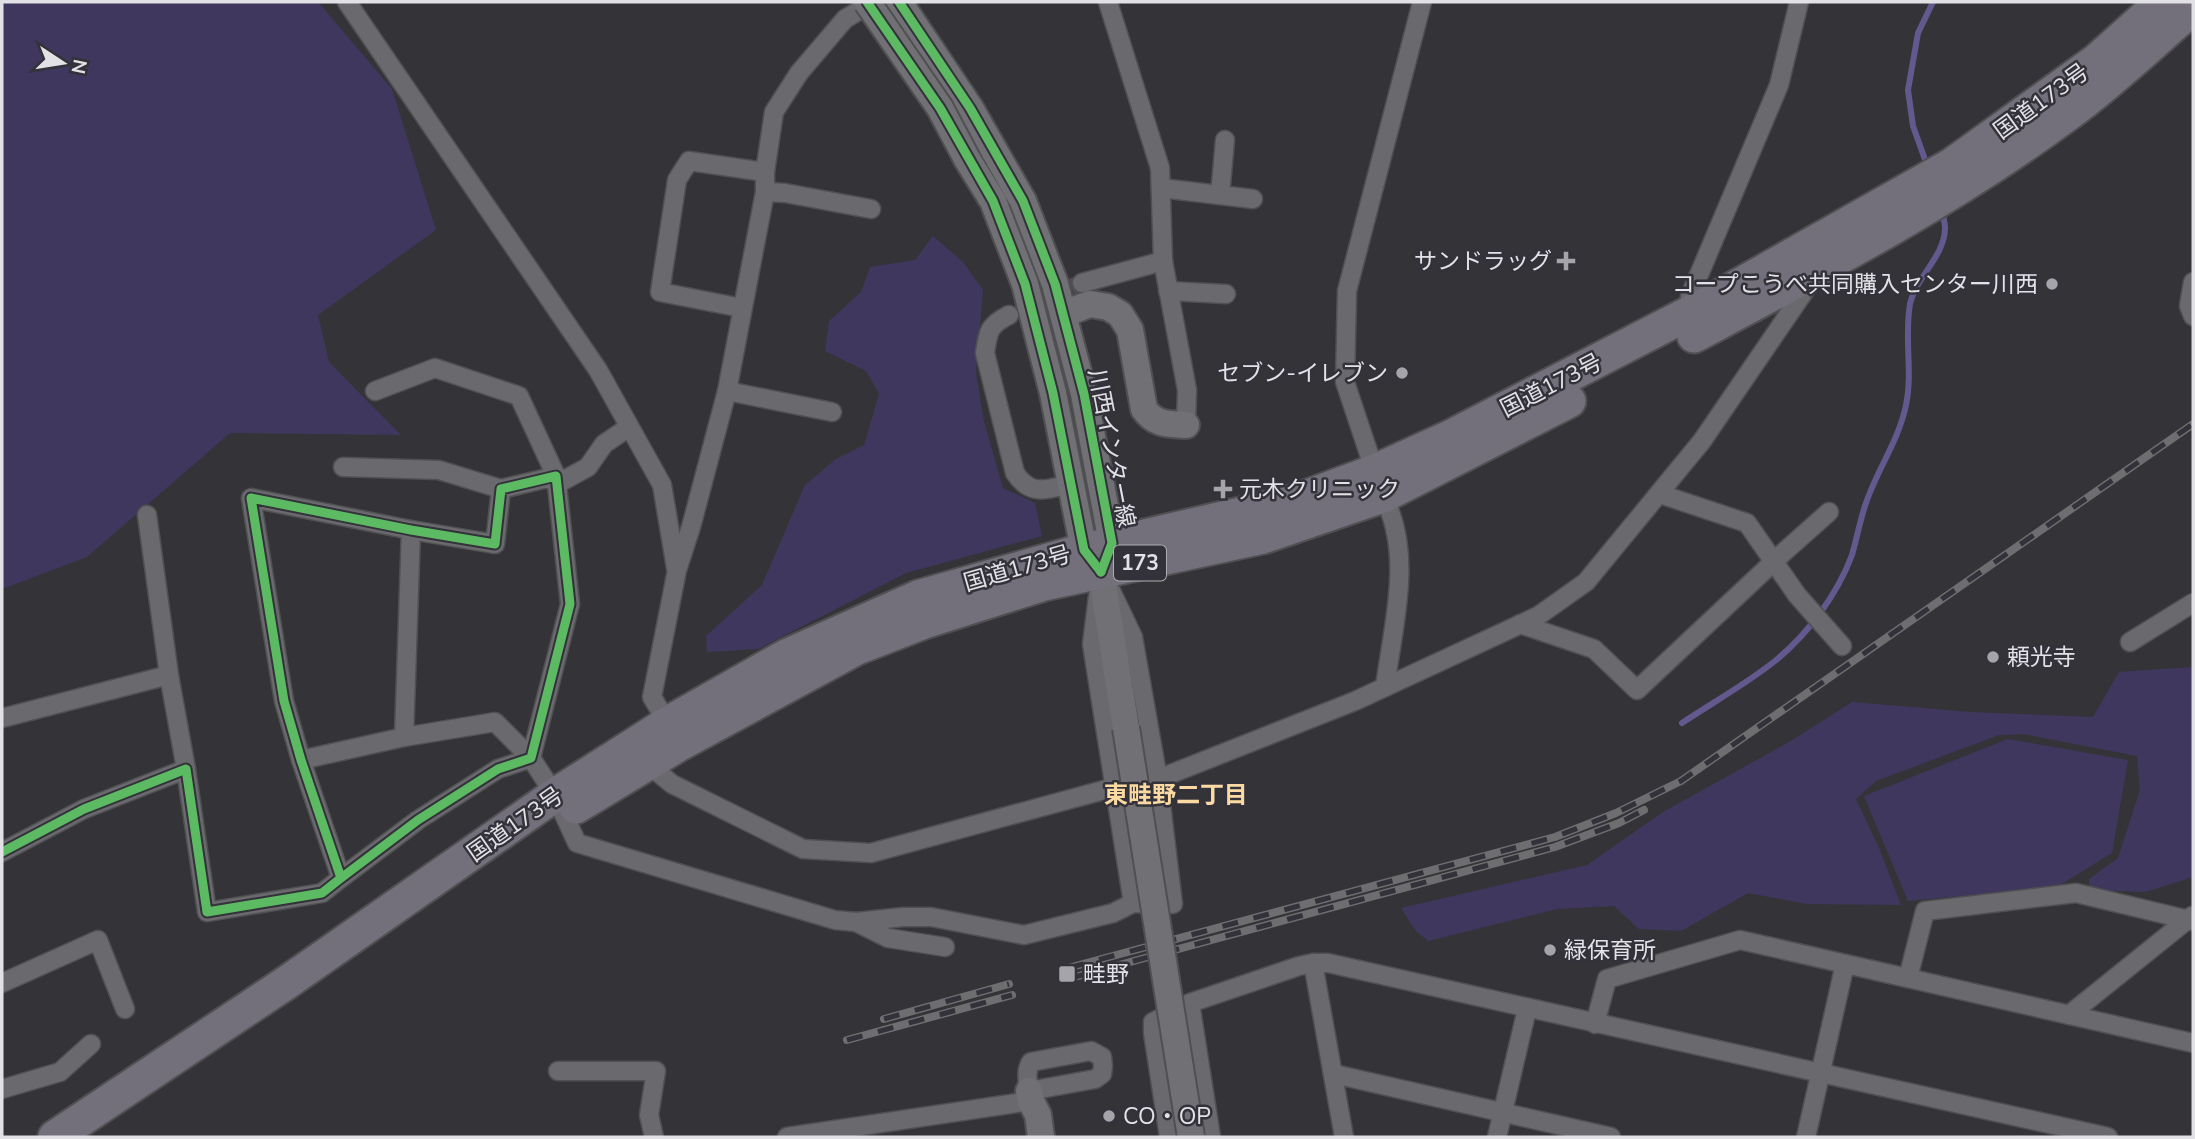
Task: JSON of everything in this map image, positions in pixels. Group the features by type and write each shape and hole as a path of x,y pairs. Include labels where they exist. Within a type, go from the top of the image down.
{"highway":[{"name":"国道173号","path":"55,1137 559,805 674,734 856,648 924,622 1044,584 1099,555 1262,537 1379,484 1510,433 1953,164 2096,61 2162,2"},
{"name":"国道173号","path":"1698,321 1818,271 1964,187 2070,113 2193,8"},
{"name":"国道173号","path":"95,1137 270,1021 559,805 649,765 674,734"}],"main road":[{"name":"川西インター線","path":"867,2 940,107 993,201 1025,284 1053,393 1071,484 1099,555"},
{"name":"川西インター線","path":"899,2 991,143 1023,201 1055,284 1084,394 1099,555"},
{"path":"1063,314 1090,304 1108,307 1120,314 1130,330 1144,410 1151,419 1158,422 1185,425"},
{"path":"1099,555 1191,1137"},
{"path":"1030,1096 1038,1115 1041,1137"}],"street":[{"path":"346,2 598,370 662,485 677,569"},
{"path":"674,734 652,698 677,569 691,527 727,391 765,192 765,172 774,112 799,73 845,19 873,2"},
{"path":"1108,2 1160,168 1163,261 1187,390 1185,425"},
{"path":"1385,687 1401,571 1392,513 1379,484 1345,382 1347,291 1422,2"},
{"path":"1698,321 1690,296 1779,85 1799,2"},
{"path":"1220,195 1225,140"},
{"path":"742,308 660,292 677,180 689,161 765,172"},
{"path":"1161,188 1253,199"},
{"path":"765,192 785,193 871,209"},
{"path":"1082,283 1163,261"},
{"path":"649,765 672,784 803,849 871,853 1115,787 1158,779 1355,701 1538,616 1586,582 1702,441 1818,271"},
{"path":"2193,282 2189,306 2193,316"},
{"path":"1168,291 1226,293"},
{"path":"1010,315 995,323 987,335 985,353 1015,473 1023,485 1040,491 1071,484"},
{"path":"374,391 435,368 519,396 556,480 570,604 531,758"},
{"path":"727,391 832,412"},
{"path":"343,467 439,470 500,488 556,480 588,467 604,444 629,427"},
{"path":"341,878 284,701 251,498 495,544 500,488"},
{"path":"1660,494 1747,523 1797,594 1842,646"},
{"path":"1520,624 1594,649 1637,690 1829,512"},
{"path":"146,515 207,912 322,893 418,820 498,769 531,758"},
{"path":"404,737 411,530"},
{"path":"301,760 404,737 495,722 531,758 578,843 835,920 856,922 931,917 1024,935 1113,913 1133,903 1173,904 1158,779 1133,637 1099,555"},
{"path":"1099,555 1092,644 1133,903"},
{"path":"2130,642 2193,603"},
{"path":"2,718 170,675"},
{"path":"2,852 84,809 186,769"},
{"path":"1908,978 1925,911 2076,893 2191,918"},
{"path":"2069,1015 2191,918"},
{"path":"856,922 888,939 945,947"},
{"path":"2,983 98,940 125,1009"},
{"path":"1595,1024 1607,979 1740,940 2193,1043"},
{"path":"1313,963 1344,1137"},
{"path":"1169,1137 1152,1027 1156,1019 1190,1003 1313,963 1328,963 2108,1137"},
{"path":"1806,1137 1845,964"},
{"path":"1190,1003 1211,1137"},
{"path":"1497,1137 1527,1009"},
{"path":"2,1089 60,1072 91,1044"},
{"path":"787,1137 1030,1096 1095,1079 1102,1074 1102,1058 1091,1051 1035,1060 1027,1068 1030,1096"},
{"path":"558,1071 656,1071 649,1115 654,1137"},
{"path":"1334,1074 1611,1137"}],"shaded area":[{"path":"2,2 319,3 392,89 436,230 318,315 329,362 401,435 230,433 87,557 2,589"},
{"path":"933,236 963,262 983,290 976,374 984,421 1003,488 1035,503 1042,536 906,573 758,649 707,652 706,636 762,585 805,485 836,459 864,445 879,394 866,371 825,351 829,321 861,292 870,267 915,260"},
{"path":"2193,667 2193,877 2145,892 2089,890 2089,879 2118,858 2140,790 2137,756 2023,734 1999,735 1876,781 1856,799 1901,905 1807,904 1748,893 1681,931 1639,929 1614,906 1557,909 1428,941 1415,930 1401,908 1587,865 1663,812 1789,742 1852,702 1970,712 2093,717 2119,672"},
{"path":"2008,739 2128,760 2112,853 2057,887 1908,901 1864,796"}],"waterway":[{"path":"1928,168 1913,126 1908,90 1918,33 1933,2"},
{"path":"1682,723 1752,678 1787,650 1820,613 1846,570 1871,491 1903,418 1909,380 1910,304 1944,238 1942,212"}],"tunnel":[{"path":"1022,310 1082,283"}],"railway":[{"path":"1068,968 1555,837 1616,813 1681,781 2193,424"},
{"path":"1071,978 1555,847 1619,823 1644,810"},
{"path":"884,1019 1009,984"},
{"path":"847,1040 1012,995"}],"cycle path":[{"path":"867,2 940,108 993,201 1025,284 1053,393 1084,550 1101,572"},
{"path":"899,2 970,108 1023,201 1055,284 1084,394 1112,543 1101,572"},
{"path":"2,852 84,809 186,769 207,912 322,893 341,878 284,701 251,498 495,544 501,489 556,476 570,604 531,758 498,769 418,820 341,878"}],"place":[{"name":"サンドラッグ","path":"1566,261"},
{"name":"コープこうべ共同購入センター川西","path":"2052,284"},
{"name":"セブン-イレブン","path":"1402,373"},
{"name":"元木クリニック","path":"1223,489"},
{"name":"頼光寺","path":"1993,657"},
{"name":"緑保育所","path":"1550,950"},
{"name":"畦野","path":"1067,974"},
{"name":"CO・OP","path":"1109,1116"}],"district":[{"name":"東畦野二丁目","path":"1176,795"}]}
